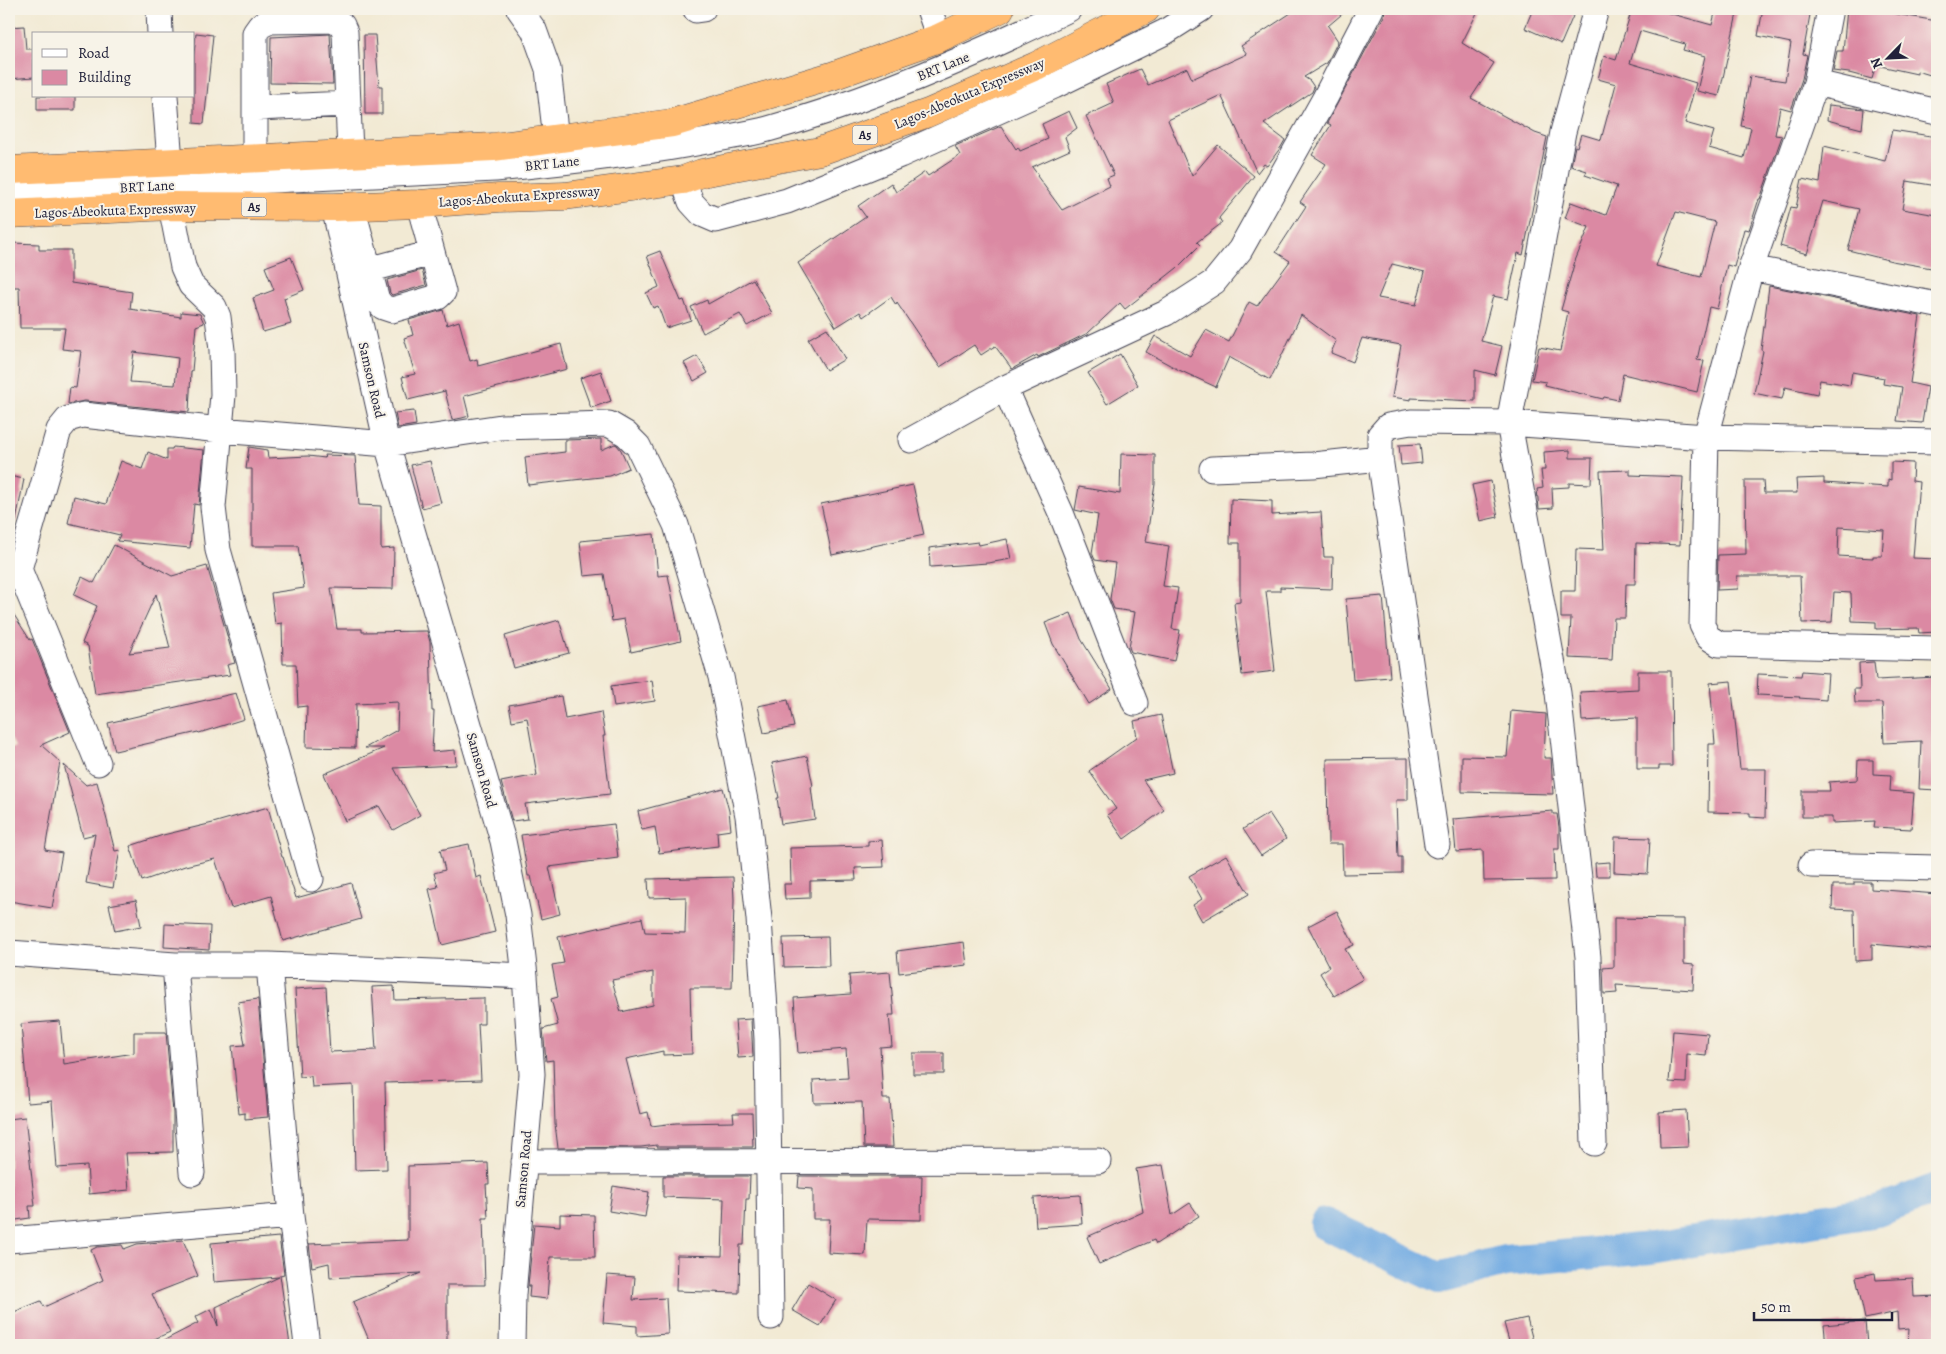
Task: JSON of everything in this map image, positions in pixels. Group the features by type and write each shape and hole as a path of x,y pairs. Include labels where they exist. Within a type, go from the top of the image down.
{"highway":[{"path":"9,170 350,153 494,158 672,124 832,76 939,38 1000,9"},
{"name":"Lagos-Abeokuta Expressway","path":"9,214 171,206 343,207 419,204 498,198 565,196 682,180 702,173 820,151 928,113 1036,66 1146,9"}],"street":[{"path":"159,9 160,32"},
{"path":"519,9 534,30 548,69 556,147"},
{"path":"929,9 939,38"},
{"name":"BRT Lane","path":"556,147 664,149 767,129 847,104 945,66 1069,9"},
{"path":"682,180 691,202 702,214 716,220 787,201 900,155 1054,86 1165,32 1201,9"},
{"path":"911,440 1005,388 1166,313 1214,282 1240,250 1325,98 1371,9"},
{"path":"1594,1143 1588,957 1558,692 1509,424 1563,132 1596,9"},
{"path":"1830,9 1816,83 1751,268 1706,437 1702,624 1708,637 1719,644 1937,649"},
{"path":"255,158 256,33 260,26 270,22 336,20 342,25 346,32 350,153"},
{"path":"1816,83 1937,112"},
{"path":"165,98 170,162"},
{"path":"256,108 347,104"},
{"name":"BRT Lane","path":"9,193 494,158"},
{"path":"343,207 368,270 377,300 383,307 392,310 438,298 443,292 419,204"},
{"path":"171,206 183,267 191,285 214,307 218,317 222,377 220,430 213,507 218,550 311,879"},
{"name":"Samson Road","path":"343,207 387,444 503,841 517,907 525,976 532,1074 513,1294 512,1345"},
{"path":"368,270 432,253"},
{"path":"1751,268 1937,305"},
{"path":"1005,388 1061,513 1135,703"},
{"path":"98,763 14,573 59,430 68,419 83,414 220,430 387,444 501,427 610,424 626,434 638,446 679,534 721,676 748,816 759,920 767,1039 771,1317"},
{"path":"1437,845 1380,458 1380,435 1388,426 1411,422 1509,424 1706,437 1937,442"},
{"path":"1212,469 1313,465 1380,458"},
{"path":"1812,865 1937,868"},
{"path":"9,953 175,965 269,965 525,976"},
{"path":"175,965 192,1174"},
{"path":"269,965 291,1216 307,1345"},
{"path":"524,1162 1098,1161"},
{"path":"9,1240 291,1216"}],"building":[{"path":"1297,9 1348,9 1328,26 1338,41 1327,63 1304,77 1314,87 1312,92 1264,124 1285,140 1267,166 1264,164 1257,173 1221,95 1168,120 1192,176 1218,145 1254,176 1219,218 1222,223 1197,242 1200,245 1177,268 1125,309 1120,303 1088,333 1038,357 1037,355 1012,369 995,346 981,355 974,345 940,367 891,297 863,317 860,312 836,327 798,263 866,217 858,206 891,183 896,192 925,172 928,176 960,155 955,146 1001,126 1016,149 1018,147 1020,151 1048,139 1042,124 1069,111 1077,128 1065,137 1070,150 1032,167 1062,210 1110,186 1107,178 1114,175 1086,116 1114,103 1106,84 1140,69 1148,85 1187,68 1192,79 1247,54 1241,46"},
{"path":"1385,9 1469,9 1477,13 1462,43 1494,63 1471,98 1535,133 1547,137 1523,255 1518,253 1508,299 1493,296 1481,341 1502,346 1495,375 1475,370 1475,401 1411,398 1411,400 1392,397 1401,345 1362,338 1353,362 1331,353 1336,341 1301,315 1270,380 1229,357 1216,387 1146,352 1155,336 1190,356 1206,330 1229,342 1249,302 1257,306 1290,261 1276,252 1306,206 1300,202 1326,164 1312,155 1331,125 1327,123 1384,16","holes":["1392,264 1425,272 1416,305 1378,298"]},
{"path":"1533,9 1576,9 1561,44 1525,28"},
{"path":"1632,9 1654,9 1712,25 1716,9 1738,9 1719,96 1697,91 1705,56 1683,50 1685,44 1640,31 1630,63 1696,83 1685,123 1714,131 1709,148 1744,158 1751,128 1741,126 1750,76 1785,81 1791,43 1758,36 1763,9 1811,9 1803,54 1807,55 1802,79 1791,110 1780,107 1775,135 1782,136 1749,230 1744,229 1734,267 1727,265 1717,309 1709,307 1697,360 1704,361 1697,392 1623,374 1618,400 1604,397 1603,399 1545,385 1546,382 1532,380 1539,347 1560,351 1568,312 1561,310 1575,261 1589,227 1565,218 1571,202 1606,215 1617,186 1585,175 1587,171 1571,166 1575,146 1577,147 1581,134 1601,140 1616,84 1598,79 1604,56 1616,60","holes":["1676,212 1715,222 1701,277 1656,266"]},
{"path":"1847,9 1879,11 1937,21 1937,77 1917,71 1917,74 1876,65 1872,79 1833,71 1837,51 1843,51"},
{"path":"24,26 26,49 32,49 32,77 9,79 9,27"},
{"path":"196,33 213,35 204,124 194,123"},
{"path":"330,34 333,84 270,83 271,37"},
{"path":"364,35 375,35 379,86 382,86 382,114 365,114"},
{"path":"37,98 75,98 75,110 37,110"},
{"path":"1829,105 1864,109 1862,129 1827,120"},
{"path":"1892,130 1937,137 1937,186 1907,181 1902,209 1937,215 1937,269 1892,261 1848,250 1859,209 1823,201 1807,254 1780,246 1791,207 1796,208 1802,179 1820,183 1824,146 1885,161"},
{"path":"11,243 39,244 39,250 71,250 71,283 132,292 130,309 181,317 181,312 200,314 204,323 196,326 189,412 85,401 68,404 70,387 76,388 81,351 62,349 65,328 20,328 19,287 10,287","holes":["134,352 178,358 175,385 130,382"]},
{"path":"660,251 681,301 684,300 691,320 666,328 658,306 653,308 646,293 659,287 647,256"},
{"path":"291,257 304,290 284,298 291,324 263,332 253,298 274,290 265,267"},
{"path":"422,270 426,285 392,295 390,293 387,280"},
{"path":"753,279 772,313 747,326 740,314 703,333 691,307 707,300 708,304"},
{"path":"1769,286 1920,316 1910,383 1928,387 1922,423 1897,421 1902,387 1883,384 1884,378 1852,372 1850,385 1820,380 1817,394 1785,387 1782,399 1754,393 1763,351 1761,350"},
{"path":"443,310 447,325 459,321 470,361 477,359 478,366 561,344 567,369 464,396 469,416 452,420 445,391 408,400 402,377 415,374 404,338 413,335 409,320"},
{"path":"827,328 845,359 826,370 808,339"},
{"path":"1120,354 1138,385 1107,404 1088,373"},
{"path":"697,356 708,373 694,381 684,363"},
{"path":"601,371 611,401 591,408 580,378"},
{"path":"414,411 416,425 398,428 395,413"},
{"path":"601,439 601,450 615,444 617,445 629,468 610,476 528,485 525,457 565,452 565,440"},
{"path":"1420,444 1422,463 1401,465 1399,445"},
{"path":"173,447 204,450 199,505 194,504 190,548 117,541 120,535 68,523 74,496 106,504 121,461 142,469 148,452 167,460 167,449 172,449"},
{"path":"249,447 267,450 268,458 308,456 325,458 324,455 355,456 359,505 381,506 381,549 394,548 393,589 331,588 337,629 362,629 362,632 427,631 430,642 432,711 434,711 432,752 455,750 456,765 394,768 420,815 393,830 379,806 345,821 324,774 384,748 365,748 397,730 398,702 356,704 355,748 306,747 307,706 298,707 296,664 283,664 282,623 275,624 271,593 304,588 298,546 252,546 252,469 246,469"},
{"path":"1570,450 1570,458 1592,458 1591,484 1569,483 1569,487 1552,488 1553,508 1539,509 1537,489 1543,488 1541,470 1545,470 1544,452"},
{"path":"1121,454 1155,455 1155,484 1146,542 1169,546 1163,586 1178,588 1172,629 1180,630 1174,661 1131,652 1129,647 1135,612 1114,609 1110,599 1115,563 1095,560 1092,553 1098,515 1075,510 1079,487 1120,494"},
{"path":"430,461 441,503 422,508 411,465"},
{"path":"1891,462 1913,463 1912,481 1919,482 1913,558 1937,559 1935,592 1937,592 1937,632 1919,633 1918,628 1876,629 1876,622 1852,621 1851,593 1834,592 1832,622 1802,623 1800,576 1737,576 1738,589 1717,590 1718,555 1746,554 1745,480 1763,480 1764,493 1797,493 1796,479 1824,478 1824,483 1888,487 1888,479 1891,480","holes":["1839,527 1884,530 1882,556 1873,556 1873,558 1838,556"]},
{"path":"1630,470 1630,475 1683,477 1680,545 1636,543 1635,584 1626,584 1625,618 1614,618 1612,660 1569,658 1571,618 1561,618 1561,591 1575,591 1576,549 1604,550 1600,471"},
{"path":"9,476 24,479 16,521 9,520"},
{"path":"1491,481 1498,517 1480,521 1472,485"},
{"path":"913,485 924,535 832,555 821,504"},
{"path":"1231,499 1272,501 1272,515 1321,512 1324,557 1333,557 1332,589 1280,587 1280,591 1266,591 1275,671 1242,675 1234,603 1240,602 1240,543 1230,543"},
{"path":"654,534 658,576 668,575 681,641 631,652 624,619 612,621 604,574 584,576 580,541"},
{"path":"1007,539 1011,559 988,563 930,567 929,548 978,542 979,545"},
{"path":"114,545 172,576 207,566 235,663 227,665 230,675 95,694 88,646 82,643 97,606 74,595 82,577 94,583","holes":["156,594 170,648 129,653"]},
{"path":"1383,596 1390,677 1353,680 1346,599"},
{"path":"9,607 30,640 32,639 70,732 41,745 60,762 45,850 62,853 52,908 9,901 9,749 15,747 9,734"},
{"path":"1071,613 1081,639 1112,689 1089,704 1053,644 1045,623"},
{"path":"559,620 569,653 514,668 505,636"},
{"path":"1874,662 1876,680 1937,677 1937,790 1919,789 1921,741 1884,743 1882,703 1855,703 1854,689 1860,689 1859,663"},
{"path":"1638,671 1671,671 1672,766 1659,766 1659,769 1637,769 1637,718 1582,721 1580,692 1638,689"},
{"path":"1802,671 1828,673 1826,700 1757,695 1758,674 1801,676"},
{"path":"652,680 655,701 614,707 611,686"},
{"path":"1731,681 1740,769 1766,769 1765,818 1750,817 1750,813 1708,812 1709,744 1715,744 1710,683"},
{"path":"236,693 244,719 199,733 115,751 108,723"},
{"path":"561,696 565,719 601,712 610,794 525,804 528,819 512,821 501,782 537,775 527,718 512,721 509,705"},
{"path":"788,700 794,727 764,733 758,706"},
{"path":"1511,711 1546,714 1544,758 1551,758 1553,794 1462,792 1462,756 1507,757"},
{"path":"1161,715 1173,773 1143,780 1164,810 1124,839 1107,815 1116,809 1089,771 1137,737 1134,721"},
{"path":"807,756 813,786 811,787 815,819 781,824 777,798 779,798 772,763"},
{"path":"1408,758 1408,800 1396,800 1398,857 1402,857 1402,873 1343,874 1342,844 1328,844 1327,759"},
{"path":"1858,760 1873,760 1873,774 1891,775 1890,791 1914,793 1911,829 1874,827 1875,821 1832,823 1832,817 1802,817 1802,791 1830,791 1829,782 1857,780"},
{"path":"64,765 86,785 97,782 115,851 120,850 113,888 86,883 95,834 83,837"},
{"path":"723,788 729,811 731,830 717,832 718,846 659,853 655,827 642,830 638,811"},
{"path":"268,807 296,898 351,883 361,919 283,941 271,896 231,908 215,859 185,866 142,881 130,846 163,835"},
{"path":"1553,811 1553,814 1557,814 1559,827 1559,849 1554,849 1555,880 1484,881 1483,850 1456,852 1453,819"},
{"path":"1269,813 1286,839 1261,856 1243,829"},
{"path":"614,824 618,858 549,867 560,914 541,919 531,876 528,876 521,835"},
{"path":"1615,837 1650,838 1648,874 1614,872"},
{"path":"882,840 884,867 855,868 856,880 810,881 810,898 785,899 784,884 791,884 790,848 868,846 868,841"},
{"path":"469,844 476,878 481,876 495,932 442,945 429,889 438,887 434,873 445,870 440,850"},
{"path":"1226,855 1249,894 1202,921 1193,905 1202,899 1189,876"},
{"path":"1610,862 1610,876 1596,876 1595,863"},
{"path":"733,877 732,988 690,988 692,1054 663,1055 663,1051 626,1059 640,1114 648,1112 651,1126 676,1123 734,1122 733,1113 752,1113 753,1147 657,1147 657,1145 641,1147 558,1148 555,1124 553,1060 546,1061 543,1029 558,1025 551,999 558,997 552,965 564,963 558,937 642,918 645,932 685,933 686,897 649,898 648,879","holes":["653,972 653,1005 621,1012 612,980"]},
{"path":"1854,882 1871,882 1871,889 1937,894 1937,950 1872,944 1872,960 1855,961 1854,910 1832,909 1833,885 1854,885"},
{"path":"136,900 141,926 115,931 109,905"},
{"path":"1337,911 1354,945 1345,949 1363,979 1334,996 1320,973 1329,967 1308,926"},
{"path":"1614,918 1684,919 1684,964 1694,965 1693,990 1616,985 1617,993 1604,994 1603,968 1614,967"},
{"path":"165,924 210,926 209,950 164,947"},
{"path":"828,937 829,966 784,967 783,938"},
{"path":"964,942 967,965 899,973 897,951"},
{"path":"890,972 894,1015 889,1015 892,1046 880,1047 883,1099 890,1099 893,1147 864,1147 862,1102 814,1103 813,1080 848,1078 846,1049 798,1053 794,998 851,994 849,975"},
{"path":"394,986 395,1000 484,998 484,1024 478,1024 481,1080 385,1083 387,1169 355,1170 353,1085 312,1087 311,1076 300,1077 295,989 326,987 330,1052 376,1050 372,987"},
{"path":"258,999 268,1117 245,1119 245,1113 239,1114 232,1046 245,1045 238,1002"},
{"path":"751,1019 753,1057 738,1058 735,1020"},
{"path":"60,1021 64,1064 134,1053 134,1032 166,1032 173,1113 173,1152 126,1153 129,1190 89,1194 87,1166 57,1168 52,1101 28,1103 21,1024"},
{"path":"1673,1031 1708,1034 1706,1056 1687,1054 1686,1083 1669,1082"},
{"path":"913,1053 944,1053 944,1074 913,1074"},
{"path":"1686,1110 1688,1147 1660,1148 1659,1112"},
{"path":"25,1117 35,1206 29,1206 30,1218 9,1221 9,1119"},
{"path":"488,1163 489,1184 486,1184 488,1218 483,1218 485,1285 447,1285 447,1345 371,1345 353,1302 421,1273 330,1278 329,1263 312,1267 309,1244 408,1240 408,1166"},
{"path":"1163,1165 1172,1215 1190,1203 1199,1216 1156,1244 1154,1240 1099,1264 1087,1237 1143,1212 1136,1169"},
{"path":"663,1176 750,1176 749,1199 746,1199 744,1245 740,1245 739,1293 676,1291 677,1255 722,1256 724,1199 663,1197"},
{"path":"799,1176 922,1176 921,1220 867,1219 865,1255 828,1253 830,1219 813,1219 813,1189 798,1188"},
{"path":"613,1186 649,1192 645,1217 609,1211"},
{"path":"1080,1195 1082,1224 1036,1227 1034,1198"},
{"path":"560,1214 594,1215 595,1257 550,1257 547,1299 529,1297 530,1286 528,1286 534,1224 560,1226"},
{"path":"279,1237 284,1274 280,1275 290,1345 155,1345 198,1323 195,1317 211,1309 218,1326 216,1307 279,1277 214,1282 211,1243"},
{"path":"183,1240 198,1276 152,1294 170,1332 141,1345 9,1345 9,1314 41,1301 44,1307 103,1280 91,1250 97,1247 122,1245 124,1249 137,1244"},
{"path":"1875,1273 1876,1280 1913,1278 1914,1297 1937,1296 1937,1345 1908,1345 1909,1328 1898,1329 1897,1312 1865,1319 1856,1277"},
{"path":"607,1275 635,1277 633,1300 666,1298 668,1334 637,1336 637,1326 603,1323"},
{"path":"808,1283 836,1300 820,1326 792,1310"},
{"path":"1527,1318 1534,1345 1510,1345 1504,1323"},
{"path":"1865,1321 1867,1345 1826,1345 1824,1325"}],"waterway":[{"path":"1325,1224 1439,1278 1505,1261 1651,1248 1877,1211 1937,1189"}]}
